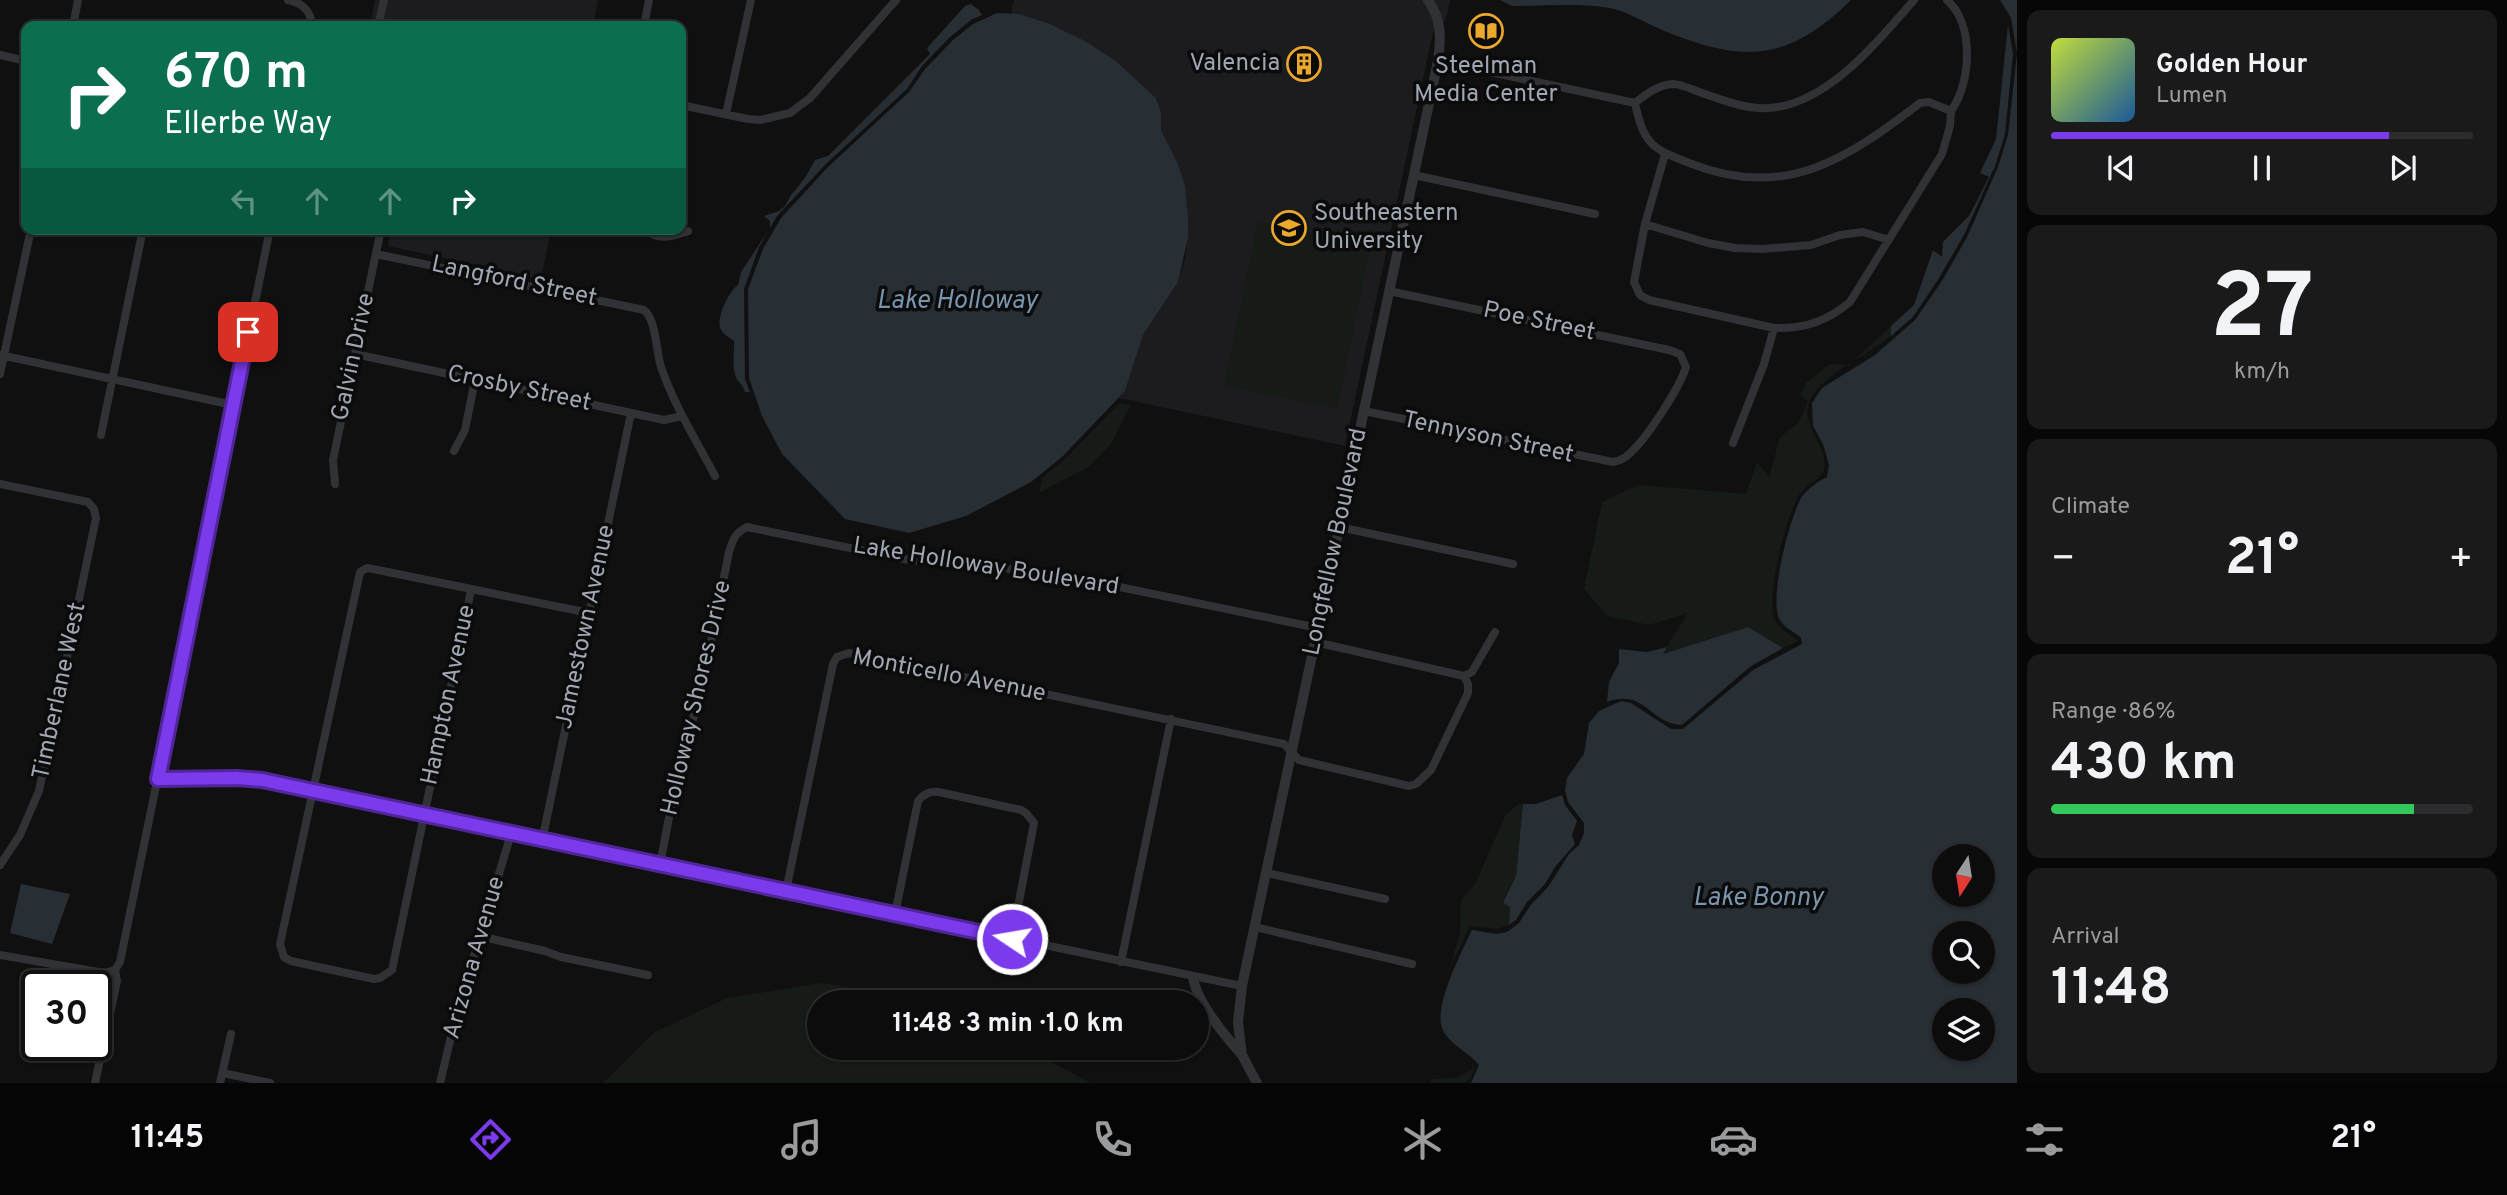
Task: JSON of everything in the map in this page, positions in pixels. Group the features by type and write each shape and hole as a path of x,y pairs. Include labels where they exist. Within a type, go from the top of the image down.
{"street":[{"path":"74,21 78,0"},
{"path":"288,0 303,6 311,21"},
{"path":"379,21 384,0"},
{"path":"645,21 649,0"},
{"path":"726,114 751,0"},
{"path":"686,106 761,120 776,117 801,106 896,0"},
{"name":"Longfellow Boulevard","path":"1257,1083 1242,1055 1238,1021 1242,986 1438,61 1441,40 1439,23 1429,0"},
{"path":"1438,61 1635,103 1655,89 1674,84 1741,107 1773,107 1799,101 1860,61 1914,0"},
{"path":"1665,154 1645,224 1634,282 1640,295 1649,300 1774,328 1816,324 1829,318 1850,302 1942,155 1951,111 1959,99 1966,66 1965,33 1958,15 1947,0"},
{"path":"0,55 21,60"},
{"path":"1635,103 1640,127 1646,138 1665,154 1726,175 1770,178 1801,174 1836,160 1920,103 1929,102 1951,111"},
{"path":"1414,175 1595,214"},
{"path":"1645,224 1708,243 1749,248 1811,245 1863,232 1889,240"},
{"path":"0,374 30,235"},
{"path":"101,435 142,235"},
{"path":"95,1083 117,981 115,970 120,962 269,235"},
{"name":"Galvin Drive","path":"335,484 333,460 380,235"},
{"path":"651,235 666,238 675,235"},
{"name":"Langford Street","path":"376,254 644,310 650,315 662,369 682,416"},
{"name":"Poe Street","path":"1389,291 1680,354 1686,367 1679,382 1646,434 1629,455 1613,463"},
{"path":"1733,443 1764,364 1774,328"},
{"name":"Crosby Street","path":"355,354 664,420 682,416"},
{"path":"2,356 233,405"},
{"path":"454,451 466,429 475,380"},
{"name":"Tennyson Street","path":"1364,411 1613,463"},
{"name":"Jamestown Avenue","path":"542,841 631,413"},
{"path":"682,416 715,475"},
{"name":"Timberlane West","path":"0,484 88,502 96,518 45,767 30,814 0,866"},
{"name":"Lake Holloway Boulevard","path":"737,532 747,527 757,527 909,560 1047,572 1318,628"},
{"path":"1339,527 1513,564"},
{"name":"Holloway Shores Drive","path":"660,865 671,807 705,671 729,552 737,532"},
{"path":"311,791 358,577 364,570 373,569 589,613"},
{"name":"Hampton Avenue","path":"311,791 280,950 284,957 291,961 380,978 392,971 471,590"},
{"path":"1315,642 1464,676 1472,672 1495,632"},
{"name":"Monticello Avenue","path":"786,891 834,664 843,654 849,653 1284,744 1299,760 1409,786 1416,784 1432,770 1468,693 1464,676"},
{"path":"1121,962 1171,719"},
{"path":"158,779 251,779 1242,986"},
{"path":"895,914 918,801 931,791 939,792 1021,810 1034,823 1012,939"},
{"name":"Arizona Avenue","path":"440,1083 456,1016 511,834"},
{"path":"1267,873 1385,899"},
{"path":"1255,928 1412,964"},
{"path":"479,936 648,975"},
{"path":"0,955 103,973 115,970"},
{"path":"1193,977 1194,986 1242,1055"},
{"path":"220,1083 231,1034"},
{"path":"223,1073 270,1083"}],"shaded area":[{"path":"375,0 598,0 594,21 371,21"},
{"name":"Southeastern University","path":"1014,0 1450,0 1446,20 1433,32 1345,446 1119,398 1125,391 1143,335 1178,282 1185,259 1188,238 1178,164 1161,130 1161,112 1156,98 1116,61 1085,41 1050,24 1011,14"},
{"path":"1258,221 1371,244 1337,409 1224,386"},
{"path":"390,235 550,235 541,279 388,246"},
{"path":"1891,326 1891,336 1852,362"},
{"path":"1830,364 1848,365 1817,389 1811,398 1808,416 1822,451 1824,469 1820,476 1801,491 1788,520 1778,557 1773,594 1775,620 1798,641 1783,648 1748,627 1662,654 1688,613 1649,625 1607,616 1584,589 1602,502 1638,485 1746,494 1757,462 1769,477 1780,437 1798,423 1808,402 1800,395 1806,383"},
{"path":"1120,403 1131,405 1111,444 1088,467 1039,493 1042,478 1064,460"},
{"path":"1518,804 1523,804 1516,876 1503,903 1510,906 1509,925 1497,929 1470,926 1449,970 1442,993 1460,933 1461,900 1475,884 1505,816"},
{"path":"822,983 865,990 807,990 807,1060 1047,1060 1091,1083 603,1083 655,1032 727,998"},
{"path":"1472,1065 1475,1066 1471,1078 1464,1083 1430,1083 1432,1079 1456,1078 1473,1069"}],"water":[{"path":"1500,0 1851,0 1806,36 1784,46 1740,52 1690,41 1611,8 1581,5 1512,6"},
{"path":"2000,0 2017,0 2017,53 2011,18"},
{"path":"971,4 982,15 971,20 950,37 922,66 907,89 826,164 777,216 759,247 744,289 745,379 750,392 745,392 737,379 733,364 734,341 721,330 720,319 727,299 738,285 741,272 770,228 770,221 764,216 785,206 815,160 828,156 930,54 927,48 965,6"},
{"name":"Lake Holloway","path":"997,13 1019,14 1050,24 1085,41 1116,61 1156,98 1161,112 1161,130 1178,164 1185,186 1188,238 1178,282 1143,335 1125,391 1062,457 1031,482 966,516 909,533 845,519 782,454 762,416 749,378 748,289 763,249 781,218 828,167 909,92 925,69 953,40 973,24"},
{"path":"2008,25 2013,54 2005,134 1995,166 1964,235 1939,278 1913,317 1891,336 1891,326 1914,305 1933,250 1942,257 1943,242 1969,216 1989,177 1980,173 1996,139"},
{"name":"Lake Bonny","path":"2017,53 2017,1083 1471,1083 1479,1065 1450,1040 1443,1030 1441,1008 1445,994 1472,930 1497,934 1507,932 1519,923 1548,887 1569,854 1579,845 1584,833 1584,823 1568,802 1565,790 1567,778 1584,754 1589,723 1599,711 1621,701 1631,703 1671,729 1683,729 1753,670 1802,644 1801,638 1780,620 1776,605 1782,556 1796,509 1806,492 1827,477 1829,465 1823,444 1813,426 1812,403 1822,388 1875,355 1915,320 1942,281 1967,237 1998,167 2008,135"},
{"path":"1748,627 1783,648 1751,666 1682,725 1662,719 1631,700 1607,702 1609,682 1619,663 1619,649 1647,652 1667,647 1663,654"},
{"path":"1562,795 1565,805 1577,821 1572,835 1575,844 1555,867 1545,884 1527,902 1516,920 1509,925 1510,907 1503,903 1516,876 1523,804 1536,804"},
{"path":"21,884 70,894 52,944 10,933"}],"place":[{"name":"Steelman Media Center","path":"1486,31"},
{"name":"Valencia","path":"1304,64"},
{"name":"Southeastern University","path":"1289,228"}],"route":[{"path":"248,332 158,779 262,780 1012,939"}]}
